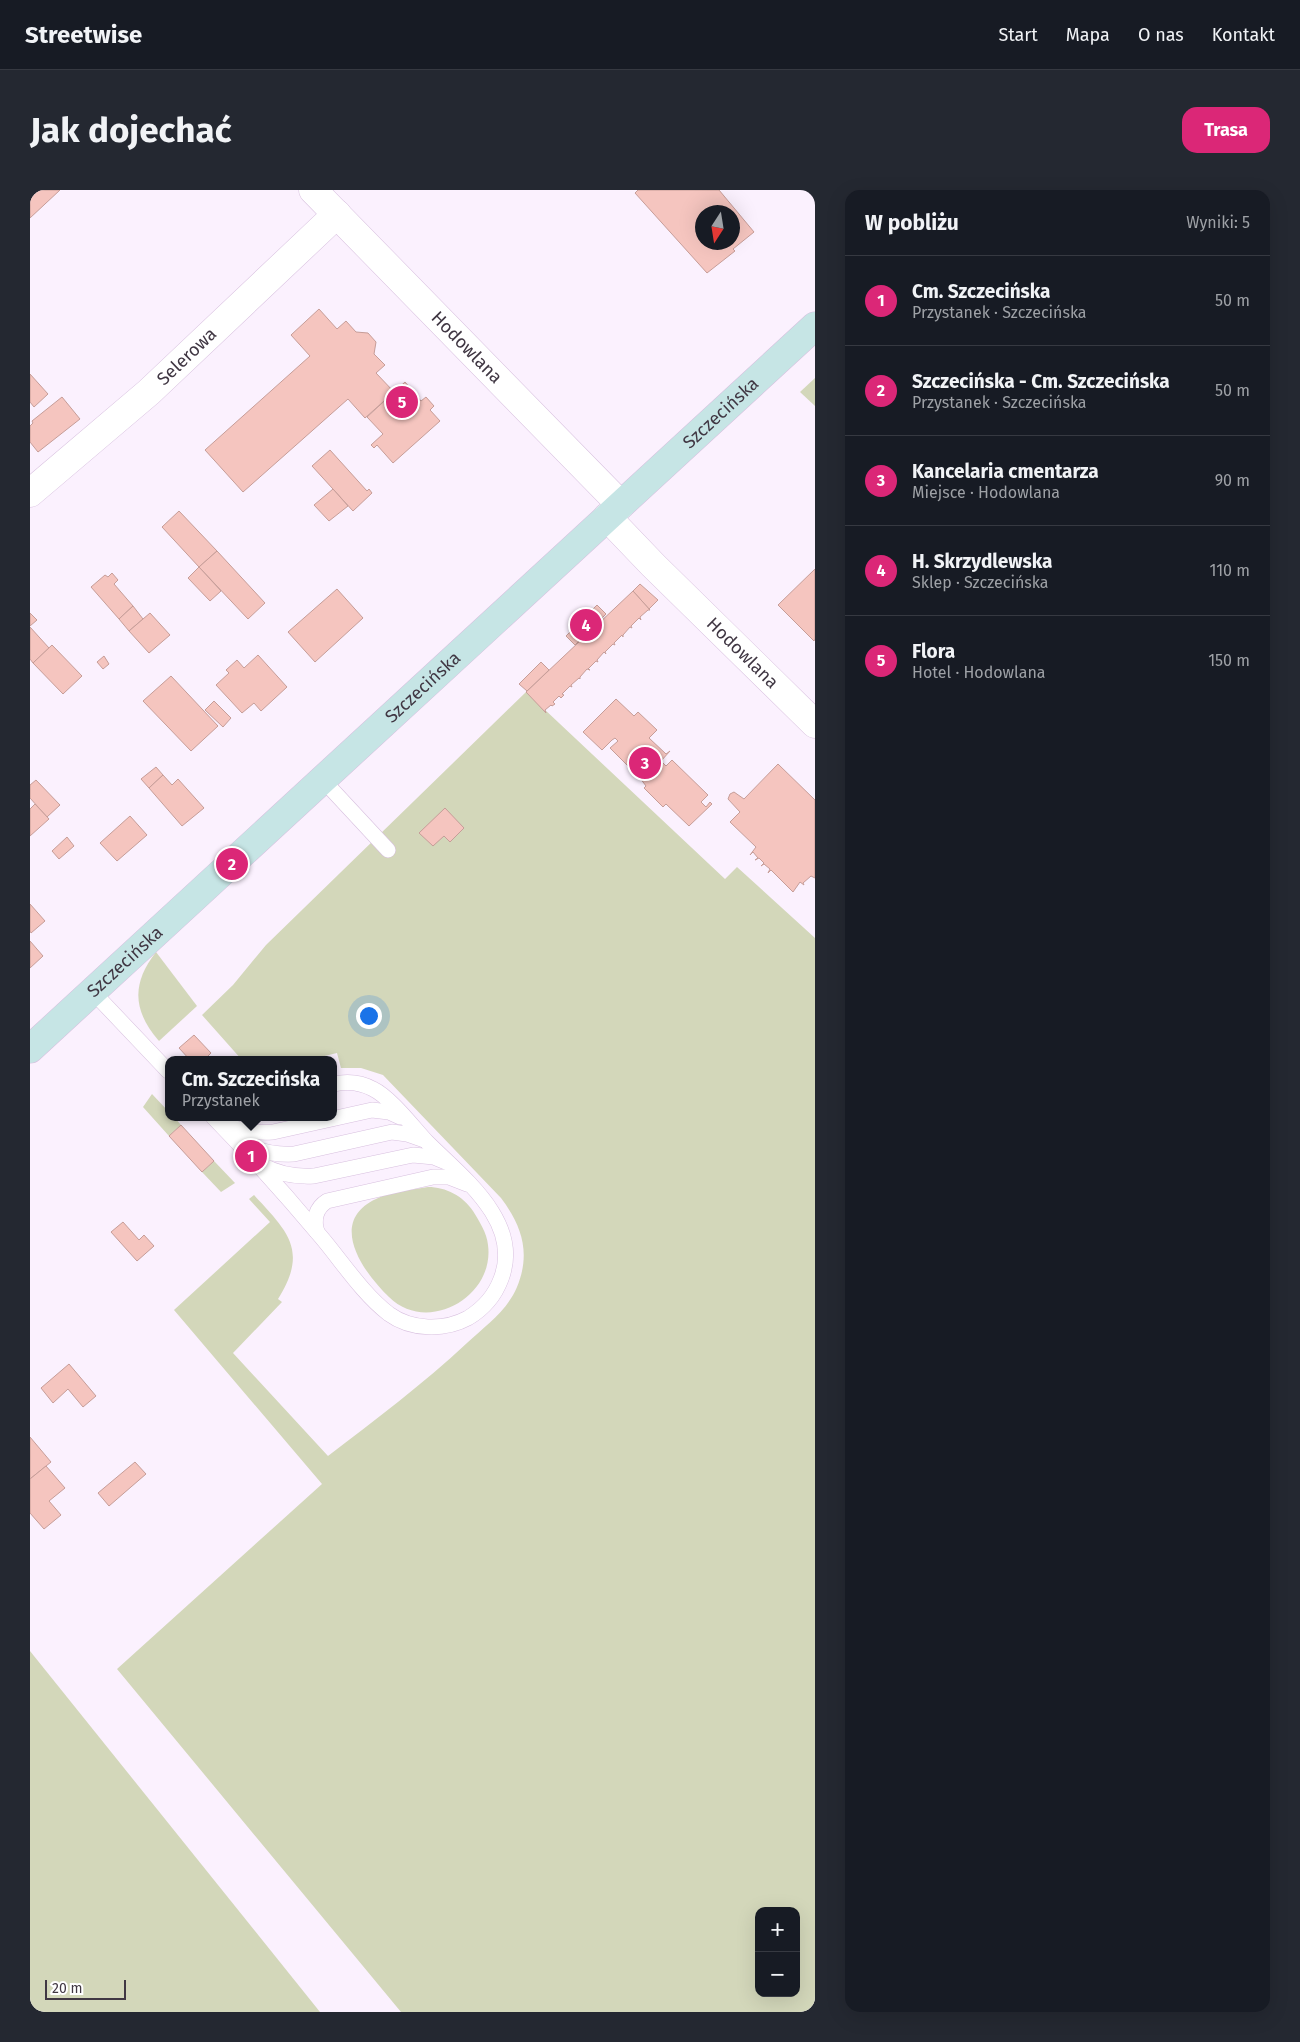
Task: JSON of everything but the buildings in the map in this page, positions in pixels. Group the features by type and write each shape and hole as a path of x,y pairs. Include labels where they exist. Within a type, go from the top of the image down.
{"main road":[{"name":"Szczecińska","path":"30,1049 815,326"}],"street":[{"name":"Hodowlana","path":"313,190 614,511 642,554 815,724"},
{"name":"Selerowa","path":"30,494 148,392 337,214"}],"lane":[{"path":"323,780 388,850"},
{"path":"93,992 165,1068"},
{"path":"218,1121 251,1156 371,1296 390,1314 407,1323 427,1328 447,1326 467,1318 483,1307 497,1290 503,1273 506,1254 498,1220 474,1190 376,1090 354,1082 337,1084"},
{"path":"337,1118 372,1110 389,1112 408,1122"},
{"path":"222,1121 237,1129 262,1133 322,1121"},
{"path":"229,1134 257,1150 283,1154 294,1154 392,1132 415,1136 430,1144"},
{"path":"251,1156 267,1168 303,1177 413,1155 434,1157 451,1166"},
{"path":"317,1232 314,1224 318,1209 323,1204 335,1199 433,1177 449,1177 467,1184 474,1190"}],"green space":[{"path":"815,378 815,406 800,392"},
{"path":"526,692 725,879 737,867 815,938 815,2012 401,2012 117,1669 322,1484 174,1310 270,1222 249,1199 254,1195 284,1231 290,1242 293,1254 292,1267 278,1299 282,1302 233,1353 328,1456 416,1387 502,1311 517,1287 523,1263 524,1251 519,1230 501,1198 383,1075 361,1068 341,1068 337,1053 325,1056 238,1056 202,1015 233,985 266,945"},
{"path":"156,952 197,1006 159,1041 144,1019 138,997 142,975"},
{"path":"152,1094 165,1108 165,1121 178,1121 181,1125 169,1136 143,1107"},
{"path":"214,1161 235,1183 221,1192 202,1172"},
{"path":"435,1187 454,1193 473,1211 486,1236 488,1245 487,1264 481,1280 470,1294 455,1305 439,1311 421,1312 404,1308 379,1287 361,1261 354,1247 352,1234 354,1220 361,1209 376,1199 395,1192"},
{"path":"30,1651 320,2012 30,2012"}],"place":[{"name":"Flora","path":"402,402"},
{"name":"H. Skrzydlewska","path":"586,625"},
{"name":"Kancelaria cmentarza","path":"645,763"},
{"name":"Szczecińska - Cm. Szczecińska","path":"232,864"},
{"name":"Cm. Szczecińska","path":"251,1156"}]}
